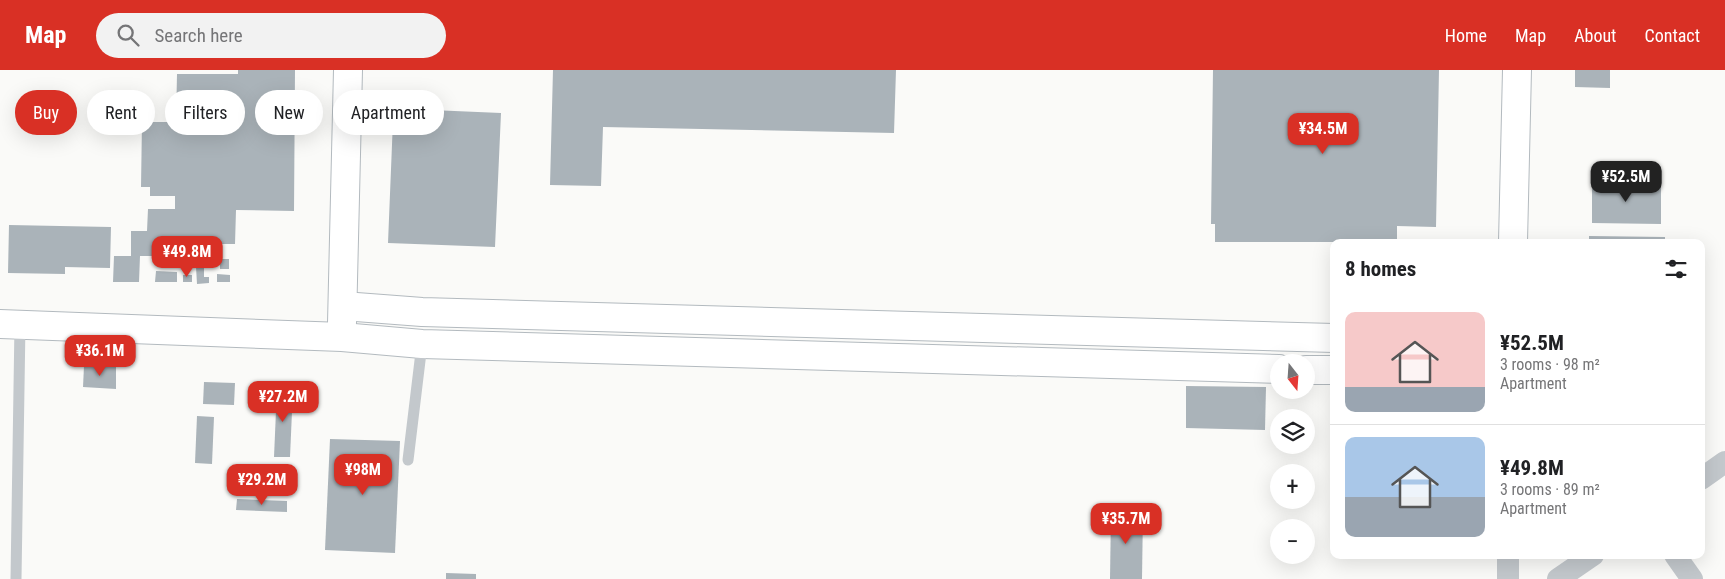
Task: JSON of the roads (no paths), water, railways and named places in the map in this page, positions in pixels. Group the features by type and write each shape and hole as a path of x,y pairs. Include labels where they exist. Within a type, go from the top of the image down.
{"street":[{"path":"342,337 348,70"},
{"path":"1514,239 1517,70"},
{"path":"343,306 422,312 1330,338"},
{"path":"10,324 342,337 422,344 1270,369"},
{"path":"1315,370 1330,370"},
{"path":"1705,476 1725,462"},
{"path":"1508,559 1508,579"},
{"path":"1558,579 1587,559"},
{"path":"1678,559 1692,579"}],"lane":[{"path":"10,324 16,579"},
{"path":"408,460 422,344"}]}
